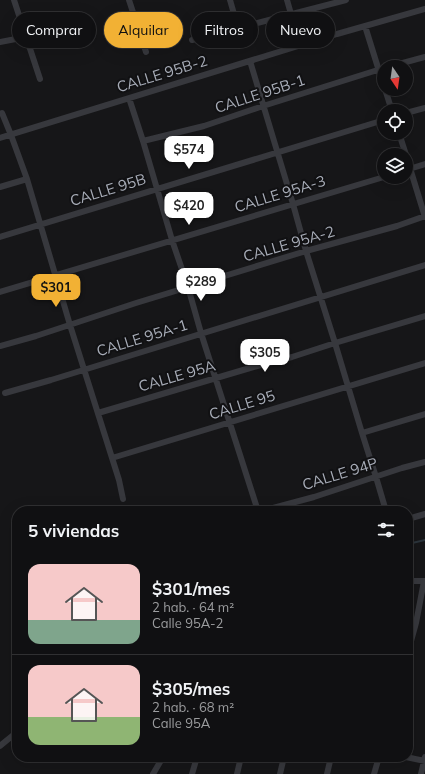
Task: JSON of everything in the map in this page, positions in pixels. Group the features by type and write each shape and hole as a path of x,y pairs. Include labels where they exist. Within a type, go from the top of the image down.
{"street":[{"path":"14,0 18,12"},
{"path":"129,0 146,52"},
{"path":"230,0 233,12"},
{"path":"287,0 291,12"},
{"path":"300,12 346,0"},
{"name":"CALLE 95B-2","path":"0,138 425,9"},
{"path":"365,26 378,60"},
{"path":"0,42 12,40"},
{"path":"30,48 40,79"},
{"path":"413,60 425,57"},
{"path":"250,61 320,298 385,506"},
{"name":"CALLE 95B-1","path":"143,141 204,126 377,70"},
{"path":"129,98 215,378 256,506"},
{"path":"413,111 425,108"},
{"path":"2,113 27,179 70,325 119,480 123,499"},
{"name":"CALLE 95B","path":"0,237 377,122"},
{"path":"413,168 425,164"},
{"path":"0,187 27,179"},
{"name":"CALLE 95A-3","path":"0,292 377,179"},
{"path":"413,183 425,216"},
{"name":"CALLE 95A-2","path":"0,346 36,336 188,287 306,251 390,228 425,216"},
{"name":"CALLE 95A-1","path":"5,393 425,265"},
{"name":"CALLE 95A","path":"98,413 292,357 425,316"},
{"name":"CALLE 95","path":"112,458 425,364"},
{"path":"362,433 425,414"},
{"name":"CALLE 94P","path":"281,506 425,462"},
{"path":"413,518 425,514"},
{"path":"413,581 425,581 413,634"},
{"path":"0,746 12,736"},
{"path":"413,758 425,760 421,774"},
{"path":"153,774 160,762"},
{"path":"192,774 196,762"},
{"path":"237,774 240,762"},
{"path":"280,774 283,762"},
{"path":"327,774 330,762"},
{"path":"374,774 378,762"}],"waterway":[{"path":"413,543 425,540"}]}
